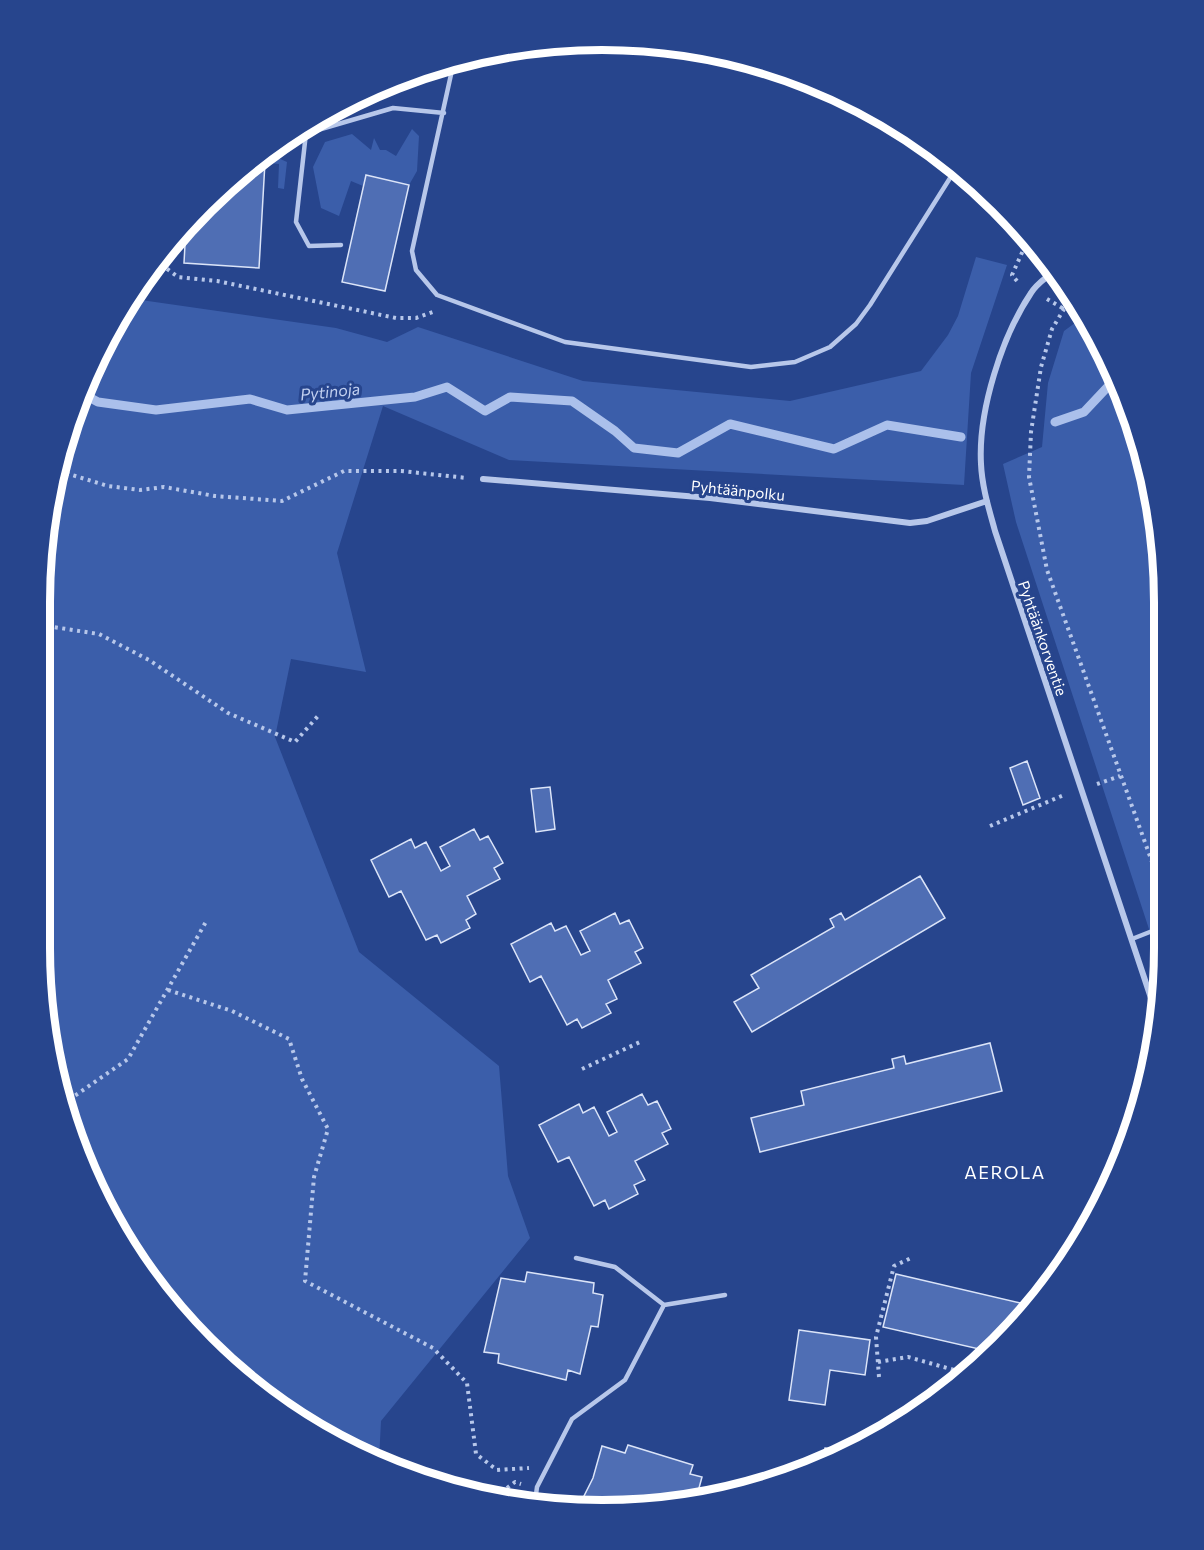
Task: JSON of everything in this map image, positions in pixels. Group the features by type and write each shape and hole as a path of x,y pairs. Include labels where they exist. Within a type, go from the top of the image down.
{"street":[{"name":"Pyhtäänkorventie","path":"1048,277 1032,290 1019,312 994,377 981,460 987,501 1152,1000"},
{"name":"Pyhtäänpolku","path":"483,479 710,498 910,523 987,501"}],"lane":[{"path":"452,70 412,251 416,270 437,295 565,342 751,367 795,363 830,347 856,324 934,207 952,176"},
{"path":"316,130 393,108 444,113"},
{"path":"306,136 296,222 309,246 341,245"},
{"path":"1132,939 1154,930"},
{"path":"576,1258 615,1267 664,1305 725,1295"},
{"path":"536,1496 537,1487 572,1419 626,1380 664,1305"}],"path":[{"path":"1017,282 1012,275 1024,247"},
{"path":"164,266 178,277 218,281 396,318 416,318 430,314 452,300"},
{"path":"1069,308 1064,309 1048,339 1031,432 1029,477 1047,570 1154,868"},
{"path":"65,473 108,486 140,490 164,487 215,496 282,501 344,471 401,471 483,479"},
{"path":"50,627 99,634 149,660 228,713 295,742 318,716"},
{"path":"990,826 1082,788 1120,776"},
{"path":"70,1099 128,1059 207,920"},
{"path":"168,990 232,1011 289,1039 302,1078 328,1129 314,1177 305,1281 432,1348 467,1383 476,1454 498,1470 547,1467"},
{"path":"582,1069 640,1042"},
{"path":"879,1377 876,1337 894,1266 911,1258"},
{"path":"878,1362 908,1357 957,1371"},
{"path":"502,1491 515,1482 537,1487"}],"shaded area":[{"path":"412,129 419,136 417,171 409,185 366,175 363,186 351,181 339,216 321,208 313,167 325,142 352,134 371,150 374,138 380,150 386,150 396,156"},
{"path":"276,157 287,162 284,189 278,188 279,164 268,163"},
{"path":"976,257 1007,265 971,373 964,485 509,460 383,406 337,553 366,672 291,659 275,737 359,952 499,1066 508,1176 530,1238 381,1421 379,1453 358,1444 295,1407 266,1386 211,1339 187,1312 143,1255 106,1192 79,1126 68,1091 54,1020 51,984 51,566 54,530 68,459 79,424 106,358 140,300 336,328 387,342 418,327 583,381 790,401 921,371 948,335 958,316"},
{"path":"1077,321 1098,358 1125,424 1136,459 1150,530 1154,602 1154,944 1016,522 1003,464 1042,447 1048,383 1064,331"}],"building":[{"path":"265,165 259,268 184,263 187,238 211,211"},
{"path":"366,175 409,185 385,291 342,282"},
{"path":"1027,761 1040,798 1023,805 1010,768"},
{"path":"550,787 555,829 536,832 531,789"},
{"path":"474,829 480,840 488,836 503,863 494,868 500,879 467,896 476,914 466,920 470,928 441,943 437,935 426,940 401,891 389,897 371,860 411,839 415,848 426,842 441,871 450,866 440,847"},
{"path":"920,876 945,918 752,1032 734,1002 759,988 751,975 834,927 830,919 841,913 845,920"},
{"path":"615,913 620,924 629,920 643,948 635,952 641,963 608,980 617,999 606,1004 611,1013 582,1028 577,1019 567,1025 541,976 530,982 511,944 551,923 555,931 566,926 581,955 590,951 580,931"},
{"path":"990,1043 1002,1091 760,1152 751,1118 804,1105 801,1091 894,1068 892,1059 904,1056 906,1064"},
{"path":"642,1094 648,1105 657,1101 671,1129 662,1133 668,1144 635,1161 645,1180 634,1185 638,1194 609,1209 605,1200 594,1206 569,1157 558,1162 539,1125 579,1104 583,1113 594,1107 609,1136 617,1132 607,1112"},
{"path":"527,1272 594,1283 593,1293 603,1295 598,1327 591,1326 580,1374 568,1370 566,1380 498,1363 499,1354 484,1352 501,1278 525,1282"},
{"path":"896,1274 1024,1304 981,1350 883,1327"},
{"path":"799,1330 870,1340 865,1375 830,1370 825,1405 789,1400"},
{"path":"628,1445 693,1465 690,1474 702,1477 698,1492 638,1499 582,1499 593,1478 602,1446 625,1453"},
{"path":"825,1448 834,1449 824,1453"}],"waterway":[{"path":"1055,422 1084,412 1109,385"},
{"name":"Pytinoja","path":"89,397 98,402 156,410 250,399 287,410 415,397 447,387 485,411 510,397 572,401 615,431 634,448 678,453 730,424 834,449 887,425 961,437"}],"district":[{"name":"AEROLA","path":"1005,1172"}]}
